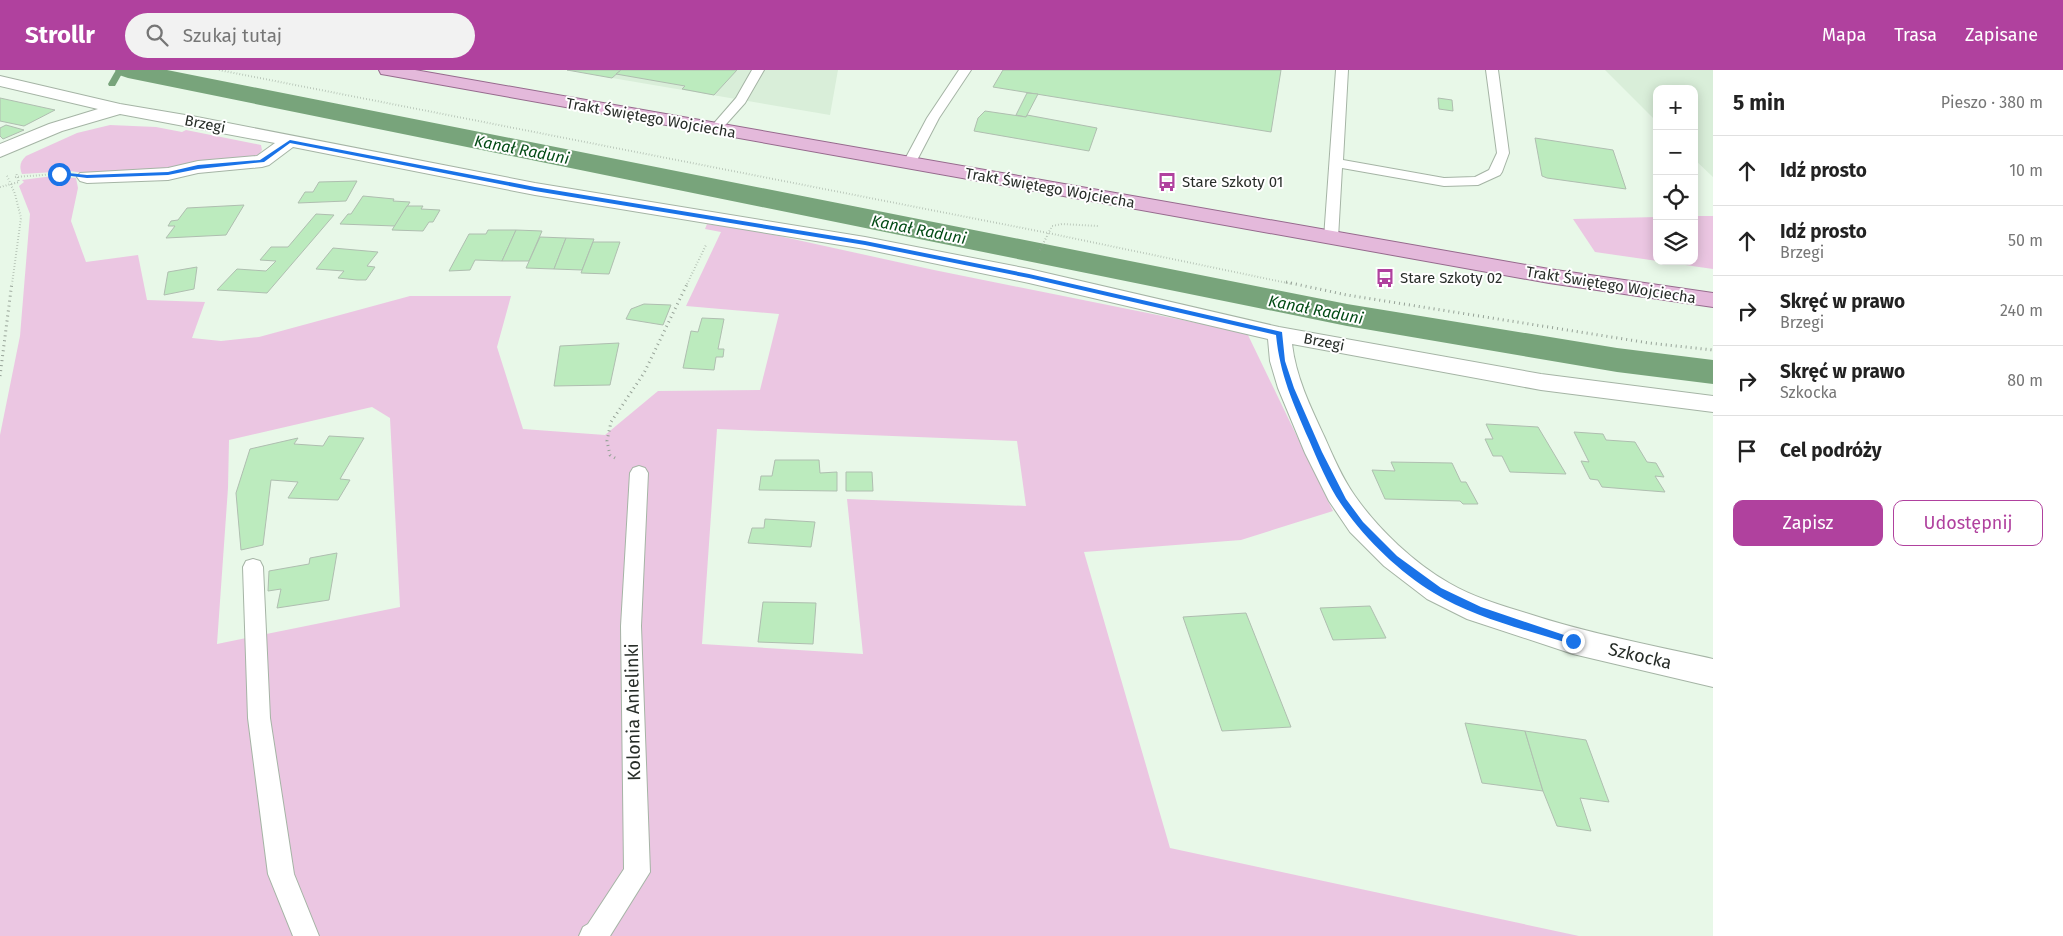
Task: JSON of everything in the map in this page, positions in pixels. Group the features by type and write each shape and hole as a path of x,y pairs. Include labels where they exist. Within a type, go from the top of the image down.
{"main road":[{"name":"Trakt Świętego Wojciecha","path":"387,70 1549,276 1713,300"}],"street":[{"name":"Brzegi","path":"0,81 120,109 535,189 865,243 1029,276 1279,334 1541,382 1713,404"},
{"name":"Brzegi","path":"0,151 24,139 74,120 120,109"},
{"path":"87,176 168,174 198,167 262,161 290,141"},
{"name":"Szkocka","path":"1279,334 1282,361 1290,388 1318,452 1343,501 1360,524 1394,558 1438,591 1478,610 1573,641 1713,673"}],"lane":[{"path":"715,129 741,100 758,70"},
{"path":"909,163 933,118 965,70"},
{"path":"1331,238 1342,70"},
{"path":"1336,163 1444,182 1478,180 1494,172 1503,153 1492,70"},
{"name":"Kolonia Anielinki","path":"592,936 597,933 637,872 630,626 639,473"},
{"path":"253,567 259,718 281,874 306,936"}],"path":[{"path":"219,70 1406,305 1649,343 1713,350"},
{"path":"0,376 21,218 15,194 7,179 59,174 87,176"},
{"path":"607,441 611,422 644,373 699,262 716,219"},
{"path":"1044,240 1052,226 1062,224"}],"shaded area":[{"path":"621,70 838,70 830,115 612,78"},
{"path":"1605,70 1713,70 1713,177 1698,163 1698,85 1653,85 1653,118"},
{"path":"110,125 156,127 182,132 186,130 261,145 262,150 251,158 149,171 126,170 83,173 70,171 22,174 21,164 26,156 77,133"},
{"path":"53,176 76,178 78,188 71,221 86,262 138,255 147,300 205,302 192,338 221,341 259,337 410,296 511,296 497,347 523,429 605,435 658,391 760,390 779,314 686,306 721,232 705,229 707,224 752,230 934,270 1247,333 1333,511 1241,540 1084,552 1170,848 1579,936 0,936 0,435 20,336 30,214 19,186 24,182 22,180","holes":["372,407 390,418 400,607 217,644 228,488 229,440","717,429 1017,441 1026,506 847,499 863,654 702,644"]},
{"path":"1698,216 1713,216 1713,269 1685,265 1698,265"},
{"path":"1653,217 1653,260 1595,252 1573,219"}],"building":[{"path":"567,70 621,70 612,78"},
{"path":"621,70 737,70 714,95 682,89 685,86 616,74"},
{"path":"1003,70 1281,70 1271,132 993,87"},
{"path":"1027,93 1038,94 1026,117 1016,115"},
{"path":"0,98 55,110 24,126 0,121"},
{"path":"1438,98 1452,100 1453,111 1439,109"},
{"path":"985,111 1026,117 1027,115 1097,128 1089,151 974,131 978,118"},
{"path":"6,125 24,130 3,139 0,136 0,128"},
{"path":"1535,138 1613,150 1626,189 1542,176"},
{"path":"357,181 346,201 298,203 305,192 313,192 319,182"},
{"path":"363,196 410,202 395,226 340,224 348,214 351,214"},
{"path":"244,205 226,235 166,238 175,226 168,226 171,221 178,220 187,208"},
{"path":"407,206 423,206 421,209 440,210 433,222 429,222 423,231 392,230"},
{"path":"316,214 334,215 267,293 217,290 237,269 266,271 276,261 260,260 271,247 288,247"},
{"path":"488,230 516,230 502,261 475,260 470,270 449,271 469,234 486,234"},
{"path":"516,230 542,231 529,261 502,261"},
{"path":"540,237 566,238 554,269 526,268"},
{"path":"566,238 594,239 582,270 554,269"},
{"path":"593,242 620,242 609,274 581,273"},
{"path":"333,248 378,252 367,266 375,267 366,280 338,278 344,271 316,269"},
{"path":"197,267 194,289 164,295 168,272"},
{"path":"644,304 671,305 663,325 626,319 631,309"},
{"path":"702,318 724,319 718,349 724,349 723,357 716,357 714,370 683,368 691,331 698,332"},
{"path":"619,343 610,385 554,386 560,346"},
{"path":"1486,424 1538,427 1566,474 1510,472 1502,456 1493,456 1485,439 1493,439"},
{"path":"1574,432 1603,434 1606,440 1635,442 1647,462 1656,463 1664,477 1655,476 1665,492 1602,487 1598,480 1590,479 1581,461 1589,462"},
{"path":"329,436 364,438 340,479 350,480 338,500 288,498 298,482 271,480 263,545 241,550 236,493 250,449 298,438 294,444 323,446"},
{"path":"775,460 819,460 820,473 837,472 837,491 759,490 761,476 772,476"},
{"path":"1391,462 1452,463 1461,482 1466,482 1478,504 1463,504 1460,501 1385,499 1372,470 1395,471"},
{"path":"846,472 872,472 873,491 846,491"},
{"path":"765,519 815,522 811,547 748,543 752,528 764,528"},
{"path":"337,553 329,600 277,608 281,589 268,591 269,571 309,564 310,558"},
{"path":"763,602 816,603 813,644 758,642"},
{"path":"1370,606 1386,638 1333,640 1320,608"},
{"path":"1246,613 1291,727 1222,731 1183,617"},
{"path":"1465,723 1525,731 1543,791 1482,783"},
{"path":"1525,731 1586,740 1609,802 1580,798 1591,831 1557,826 1543,791"}],"waterway":[{"path":"112,84 120,70"},
{"name":"Kanał Raduni","path":"128,70 1347,315 1617,360 1713,372"}],"place":[{"name":"Stare Szkoty 01","path":"1167,182"},
{"name":"Stare Szkoty 02","path":"1385,278"}],"route":[{"path":"59,174 87,176 168,174 198,167 262,161 290,141 535,189 765,225 865,243 1029,276 1279,334 1282,361 1290,388 1318,452 1343,501 1360,524 1394,558 1438,591 1478,610 1573,641"}]}
